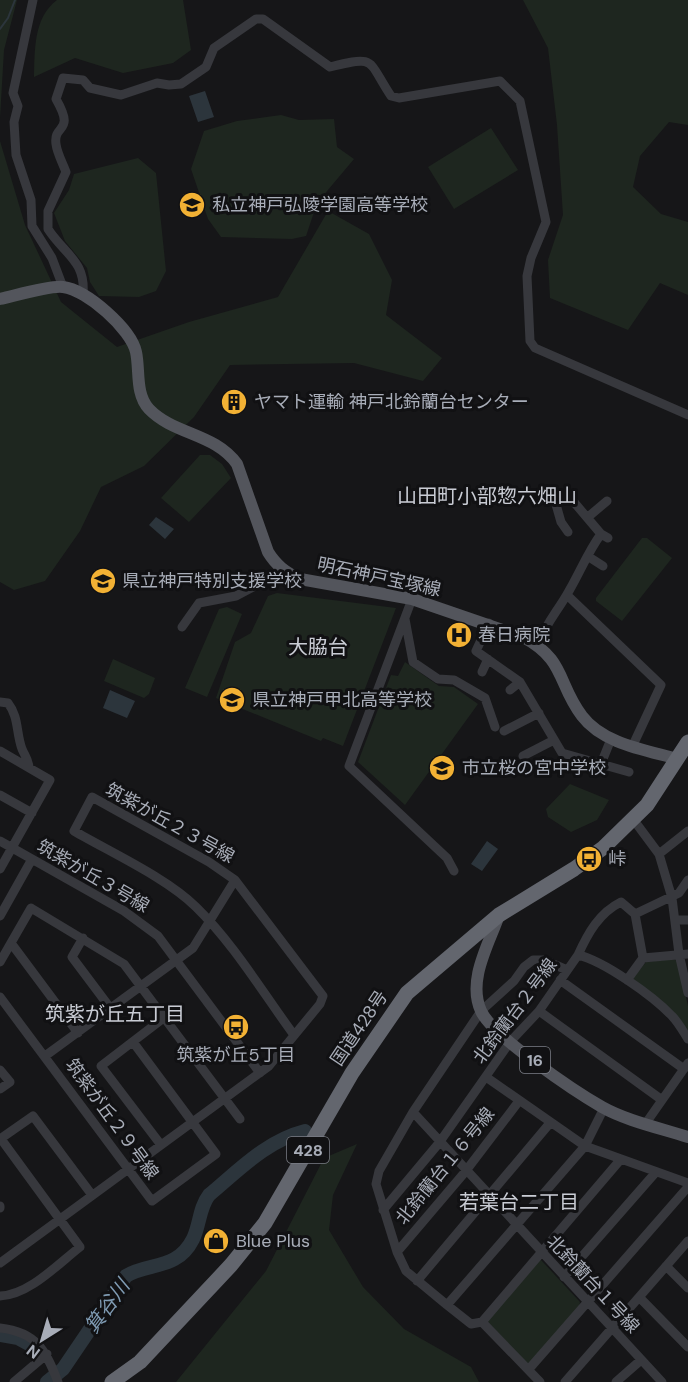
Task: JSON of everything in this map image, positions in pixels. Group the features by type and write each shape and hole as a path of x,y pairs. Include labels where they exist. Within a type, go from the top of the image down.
{"highway":[{"name":"国道428号","path":"112,1382 148,1354 231,1265 265,1223 352,1073 397,1004 426,975 499,915 589,858 633,819 683,763 688,742"}],"main road":[{"name":"明石神戸宝塚線","path":"63,287 82,295 131,336 136,352 141,399 150,409 162,418 228,451 237,464 268,552 288,573 300,579 412,598 489,624 538,645 552,657 559,668 582,716 611,739 683,763"},
{"path":"0,299 63,287"},
{"path":"481,1011 477,987 478,969 499,915"},
{"name":"16","path":"481,1011 510,1042 604,1108 686,1134"}],"street":[{"path":"33,0 13,93 18,106 14,122 16,155 31,200 32,226 52,258 63,287"},
{"path":"82,295 84,277 77,264 48,229 48,210 66,172 56,146 56,138 65,123 65,115 56,99 63,78 83,80 90,88 122,95 157,83 169,86 181,84 206,67 214,48 256,19 263,19 330,67 360,60 369,62 375,67 391,96 399,98 500,81 508,87 520,101 546,222 531,258 527,276 530,341 535,348 688,415"},
{"path":"538,645 545,625 567,595 579,569 589,557 590,549 605,536 573,501 567,498 557,499 555,501 561,522 568,532"},
{"path":"588,517 607,501"},
{"path":"589,557 603,566"},
{"path":"182,627 199,603 236,596 272,577 288,573"},
{"path":"567,595 661,686 633,745"},
{"path":"412,598 349,766 447,858 454,871"},
{"path":"405,618 413,662 438,679 454,680 485,698 499,729 538,713"},
{"path":"489,624 476,651 520,682 562,753 629,772"},
{"path":"482,672 488,659"},
{"path":"510,690 520,682"},
{"path":"0,702 8,704 15,712 22,748 28,759 29,767"},
{"path":"601,764 611,739"},
{"path":"523,756 554,740"},
{"path":"0,751 50,780 0,869"},
{"path":"0,795 32,813"},
{"name":"筑紫が丘２３号線","path":"0,1263 269,1066 321,1004 322,996 235,880 209,861 92,797 74,831 169,887 194,905 211,923 294,1035"},
{"path":"633,819 659,854 672,898 684,954 688,993"},
{"path":"659,854 688,831"},
{"name":"筑紫が丘３号線","path":"0,841 140,921 158,936 260,1073"},
{"path":"0,916 32,859"},
{"path":"45,1056 193,948 211,923 235,880"},
{"path":"635,914 672,898 679,893 688,880"},
{"path":"578,955 587,936 607,909 621,902 635,914 643,958 627,980"},
{"path":"0,963 31,908 124,964 143,986 240,1119"},
{"path":"675,920 688,920"},
{"path":"83,938 72,957 111,1009"},
{"path":"11,943 78,1033"},
{"path":"643,958 684,954"},
{"name":"北鈴蘭台２号線","path":"383,1210 439,1143 510,1042 539,1011 578,955 594,959 627,980 672,1016 688,1039"},
{"path":"567,970 544,960 533,960 481,1011 413,1113 379,1171 376,1184 383,1210 406,1271 471,1324 482,1322 621,1159"},
{"path":"560,980 686,1066 646,1123"},
{"name":"筑紫が丘２９号線","path":"0,997 152,1201 216,1154 133,1042"},
{"path":"539,1011 662,1100"},
{"path":"161,1145 101,1066 165,1017"},
{"path":"0,1070 10,1082 0,1089"},
{"path":"486,1077 585,1146 688,1185 529,1369"},
{"name":"北鈴蘭台１６号線","path":"397,1252 465,1172 519,1101"},
{"path":"447,1305 585,1146 604,1108"},
{"name":"北鈴蘭台１号線","path":"413,1113 489,1198 662,1382"},
{"path":"0,1296 8,1296 27,1287 80,1247 0,1139 33,1116 92,1195"},
{"path":"417,1281 550,1123"},
{"path":"564,1277 656,1172"},
{"path":"565,1382 613,1330 688,1241"},
{"path":"666,1266 688,1288"},
{"path":"640,1298 688,1347"},
{"path":"482,1322 540,1382"},
{"path":"0,1328 28,1336 48,1357 58,1382"},
{"path":"14,1382 48,1357"},
{"path":"616,1382 641,1360"}],"shaded area":[{"path":"0,0 17,0 4,50 0,118"},
{"path":"57,0 183,0 191,50 173,63 123,73 75,58 34,77 35,46 39,25 49,7"},
{"path":"523,0 688,0 688,125 669,122 640,156 633,187 661,214 688,222 688,295 660,283 628,330 550,298 548,260 563,215 557,125 548,48"},
{"path":"205,91 214,117 198,122 189,96"},
{"path":"281,115 299,120 334,119 337,147 354,159 317,203 306,236 292,239 221,237 208,219 191,169 204,131 237,121"},
{"path":"491,128 518,170 454,209 428,167"},
{"path":"0,141 25,225 61,302 117,347 189,322 278,297 328,211 369,234 392,280 386,315 442,358 423,381 354,363 230,365 194,417 144,466 101,487 80,531 45,581 14,590 0,582"},
{"path":"138,158 156,173 166,271 156,291 139,297 99,296 90,282 87,268 65,241 54,213 69,190 74,174"},
{"path":"200,455 210,455 222,464 231,478 189,522 161,498"},
{"path":"156,517 174,529 165,539 149,525"},
{"path":"642,538 647,538 672,558 622,621 596,601 596,598"},
{"path":"277,593 396,608 343,746 323,738 321,741 216,698 235,642 251,633 268,596"},
{"path":"227,607 242,614 207,697 185,688 219,609"},
{"path":"113,659 155,678 149,694 144,698 104,681"},
{"path":"405,662 439,686 454,687 478,704 405,805 358,762 391,675 398,676"},
{"path":"110,690 135,701 127,718 103,708"},
{"path":"570,784 609,800 597,820 571,832 548,817 546,809"},
{"path":"487,841 498,849 482,871 471,864"},
{"path":"672,959 678,961 688,1006 688,1033 634,982 633,978 646,962"},
{"path":"357,1144 333,1195 329,1230 363,1287 404,1329 471,1367 479,1382 176,1382 266,1271 324,1158"},
{"path":"541,1260 580,1302 579,1308 531,1363 527,1363 487,1321 537,1261"}],"waterway":[{"path":"0,29 8,18 15,0"},
{"name":"箕谷川","path":"47,1382 63,1369 126,1276 171,1261 186,1249 193,1239 203,1205 209,1195 265,1149 305,1131"},
{"path":"0,1335 18,1338 29,1344"}],"place":[{"name":"私立神戸弘陵学園高等学校","path":"192,205"},
{"name":"ヤマト運輸 神戸北鈴蘭台センター","path":"234,402"},
{"name":"県立神戸特別支援学校","path":"103,581"},
{"name":"春日病院","path":"459,635"},
{"name":"県立神戸甲北高等学校","path":"232,700"},
{"name":"市立桜の宮中学校","path":"442,768"},
{"name":"峠","path":"589,859"},
{"name":"筑紫が丘5丁目","path":"236,1027"},
{"name":"Blue Plus","path":"216,1241"}],"district":[{"name":"山田町小部惣六畑山","path":"487,496"},
{"name":"大脇台","path":"318,647"},
{"name":"筑紫が丘五丁目","path":"115,1014"},
{"name":"若葉台二丁目","path":"519,1202"}]}
